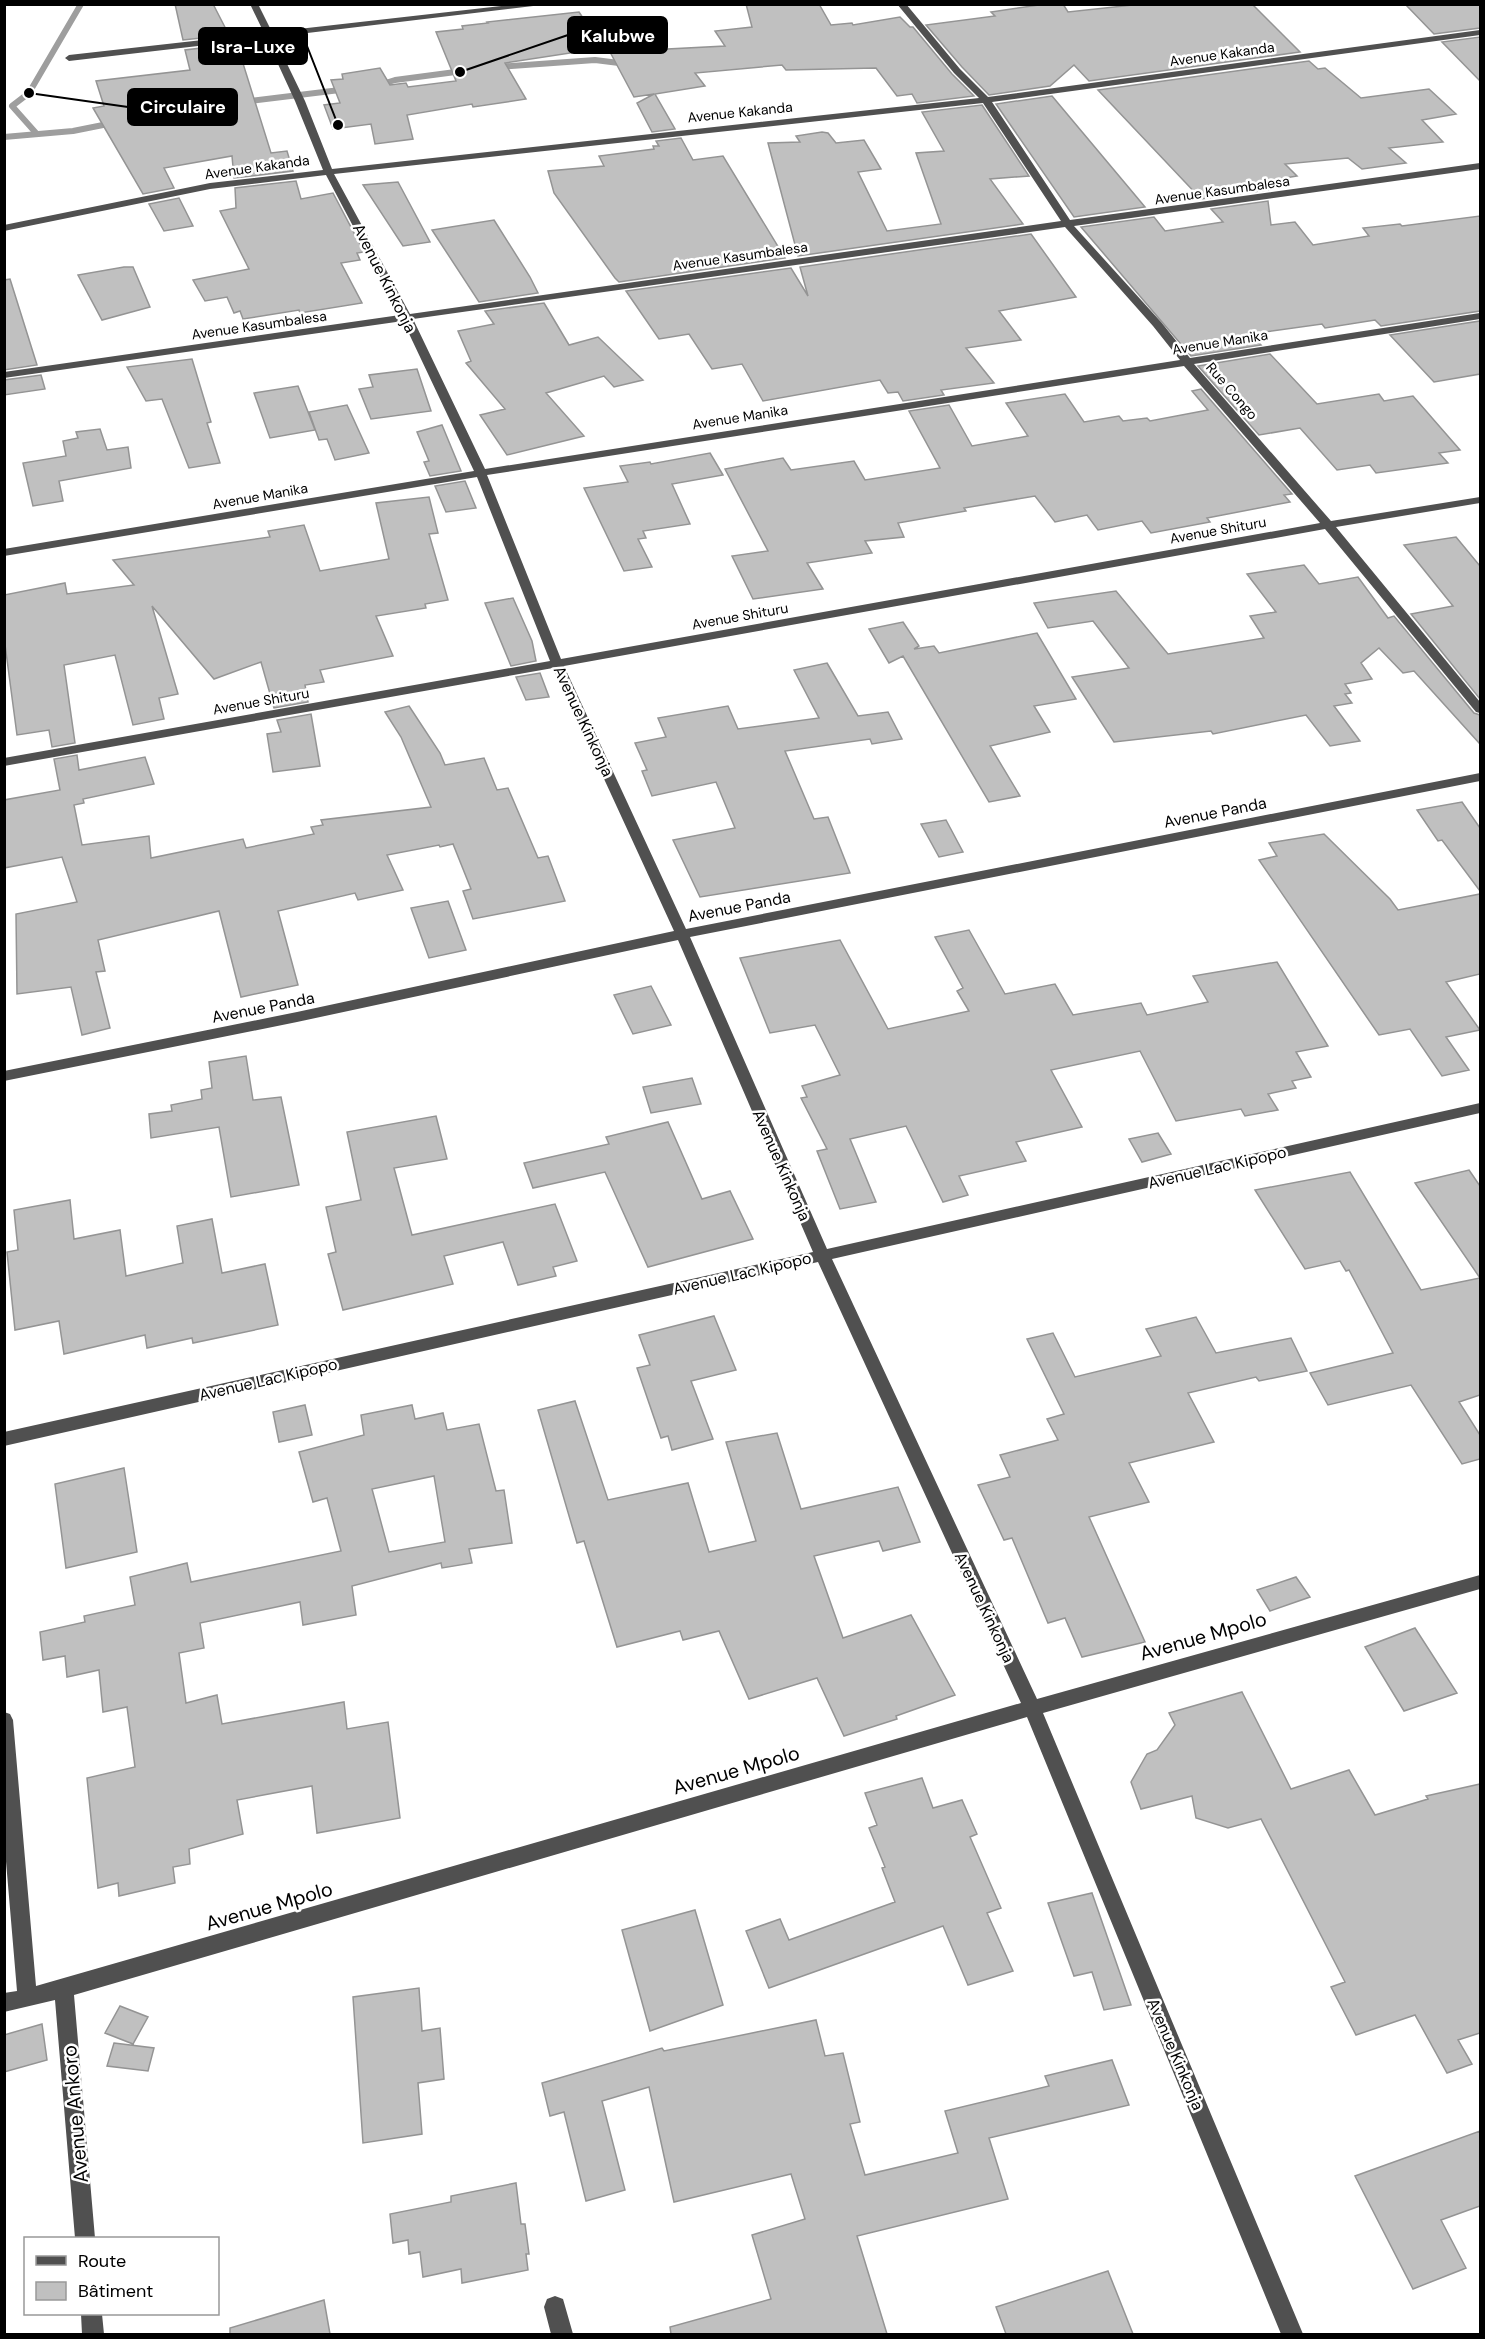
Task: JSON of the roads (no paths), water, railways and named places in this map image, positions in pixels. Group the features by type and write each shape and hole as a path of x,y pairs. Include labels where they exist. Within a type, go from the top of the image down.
{"street":[{"name":"Avenue Kinkonja","path":"254,4 328,171 406,316 482,473 557,664 682,934 822,1255 1032,1708 1292,2334"},
{"path":"69,58 546,4"},
{"name":"Rue Congo","path":"901,4 957,71 986,100 1068,225 1157,324 1328,525 1480,709"},
{"name":"Avenue Kakanda","path":"4,228 210,186 328,171 986,100 1480,32"},
{"name":"Avenue Kasumbalesa","path":"4,375 406,316 1480,166"},
{"name":"Avenue Manika","path":"4,553 482,473 1480,316"},
{"name":"Avenue Shituru","path":"4,762 1328,525 1480,500"},
{"name":"Avenue Panda","path":"4,1076 297,1017 682,934 1480,777"},
{"name":"Avenue Lac Kipopo","path":"4,1439 1480,1108"},
{"name":"Avenue Mpolo","path":"4,2003 64,1989 1032,1708 1480,1582"},
{"path":"4,1720 27,1996"},
{"name":"Avenue Ankoro","path":"64,1989 85,2237"},
{"path":"555,2307 562,2334"},
{"path":"92,2315 93,2334"}],"waterway":[{"path":"36,133 12,106 29,93 81,4"},
{"path":"497,67 595,60 627,64"},
{"path":"379,85 395,80 463,71"},
{"path":"242,102 348,89"},
{"path":"4,137 73,131 113,123"}],"place":[{"name":"Kalubwe","path":"460,72"},
{"name":"Circulaire","path":"29,93"},
{"name":"Isra-Luxe","path":"338,125"}]}
